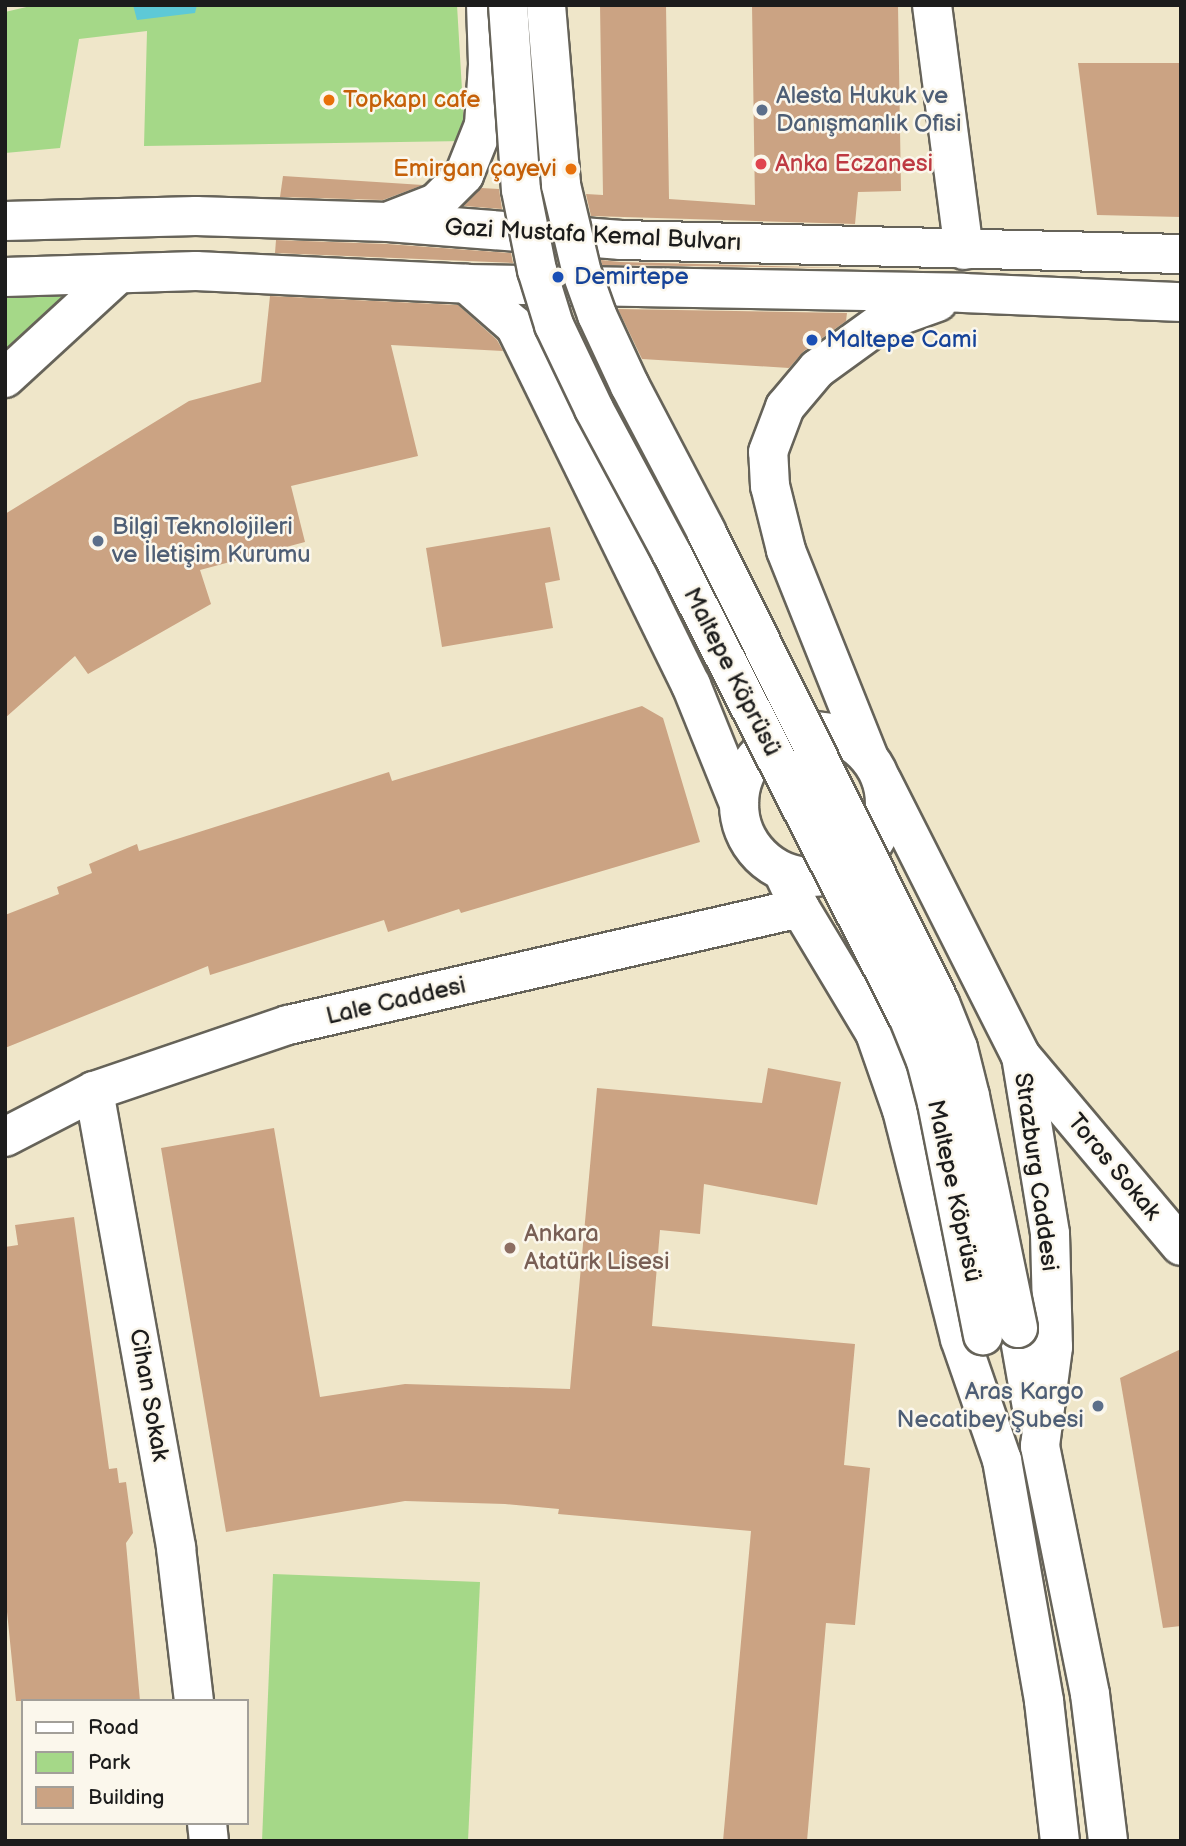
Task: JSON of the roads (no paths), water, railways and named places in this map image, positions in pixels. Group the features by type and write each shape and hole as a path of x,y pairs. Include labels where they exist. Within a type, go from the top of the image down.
{"main road":[{"path":"387,222 436,203 464,175 484,125 488,64 486,5"},
{"name":"Maltepe Köprüsü","path":"508,5 521,190 537,270 554,325 594,409 672,554 909,1019 926,1061 1001,1332"},
{"name":"Maltepe Köprüsü","path":"546,5 561,185 585,283 629,386 706,531 940,1003 958,1048 970,1096 1001,1332"},
{"path":"932,5 964,250"},
{"name":"Gazi Mustafa Kemal Bulvarı","path":"5,221 197,216 387,222 621,240 1181,254"},
{"name":"Gazi Mustafa Kemal Bulvarı","path":"5,277 196,271 467,285 964,293 1181,302"},
{"path":"5,378 117,275"},
{"path":"467,285 515,326 691,685 739,804 742,826 751,845 765,861 783,872 806,878 830,876 852,866 870,850 881,829 886,805 876,770 786,550 770,486 768,452 785,407 817,369 882,322 964,293"},
{"path":"739,804 743,782 752,762 768,746 788,735 810,731 832,733 853,743 876,770"},
{"name":"Strazburg Caddesi","path":"876,770 1021,1056 1050,1234 1053,1347 1040,1446 1090,1694 1108,1841"},
{"path":"783,872 800,908 875,1033 902,1110 960,1339 1002,1460 1044,1701 1060,1841"},
{"name":"Lale Caddesi","path":"5,1137 94,1091 288,1026 800,908"},
{"name":"Toros Sokak","path":"1021,1056 1181,1246"},
{"name":"Cihan Sokak","path":"94,1091 176,1548 194,1699"},
{"path":"1001,1332 1040,1446"},
{"path":"1001,1332 1002,1460"}],"water":[{"path":"133,5 197,5 195,13 137,20"}],"place":[{"name":"Topkapı cafe","path":"329,100"},
{"name":"Alesta Hukuk ve Danışmanlık Ofisi","path":"762,110"},
{"name":"Anka Eczanesi","path":"761,164"},
{"name":"Emirgan çayevi","path":"571,169"},
{"name":"Demirtepe","path":"558,277"},
{"name":"Maltepe Cami","path":"812,340"},
{"name":"Bilgi Teknolojileri ve İletişim Kurumu","path":"98,541"},
{"name":"Ankara Atatürk Lisesi","path":"510,1248"},
{"name":"Aras Kargo Necatibey Şubesi","path":"1098,1406"}]}
